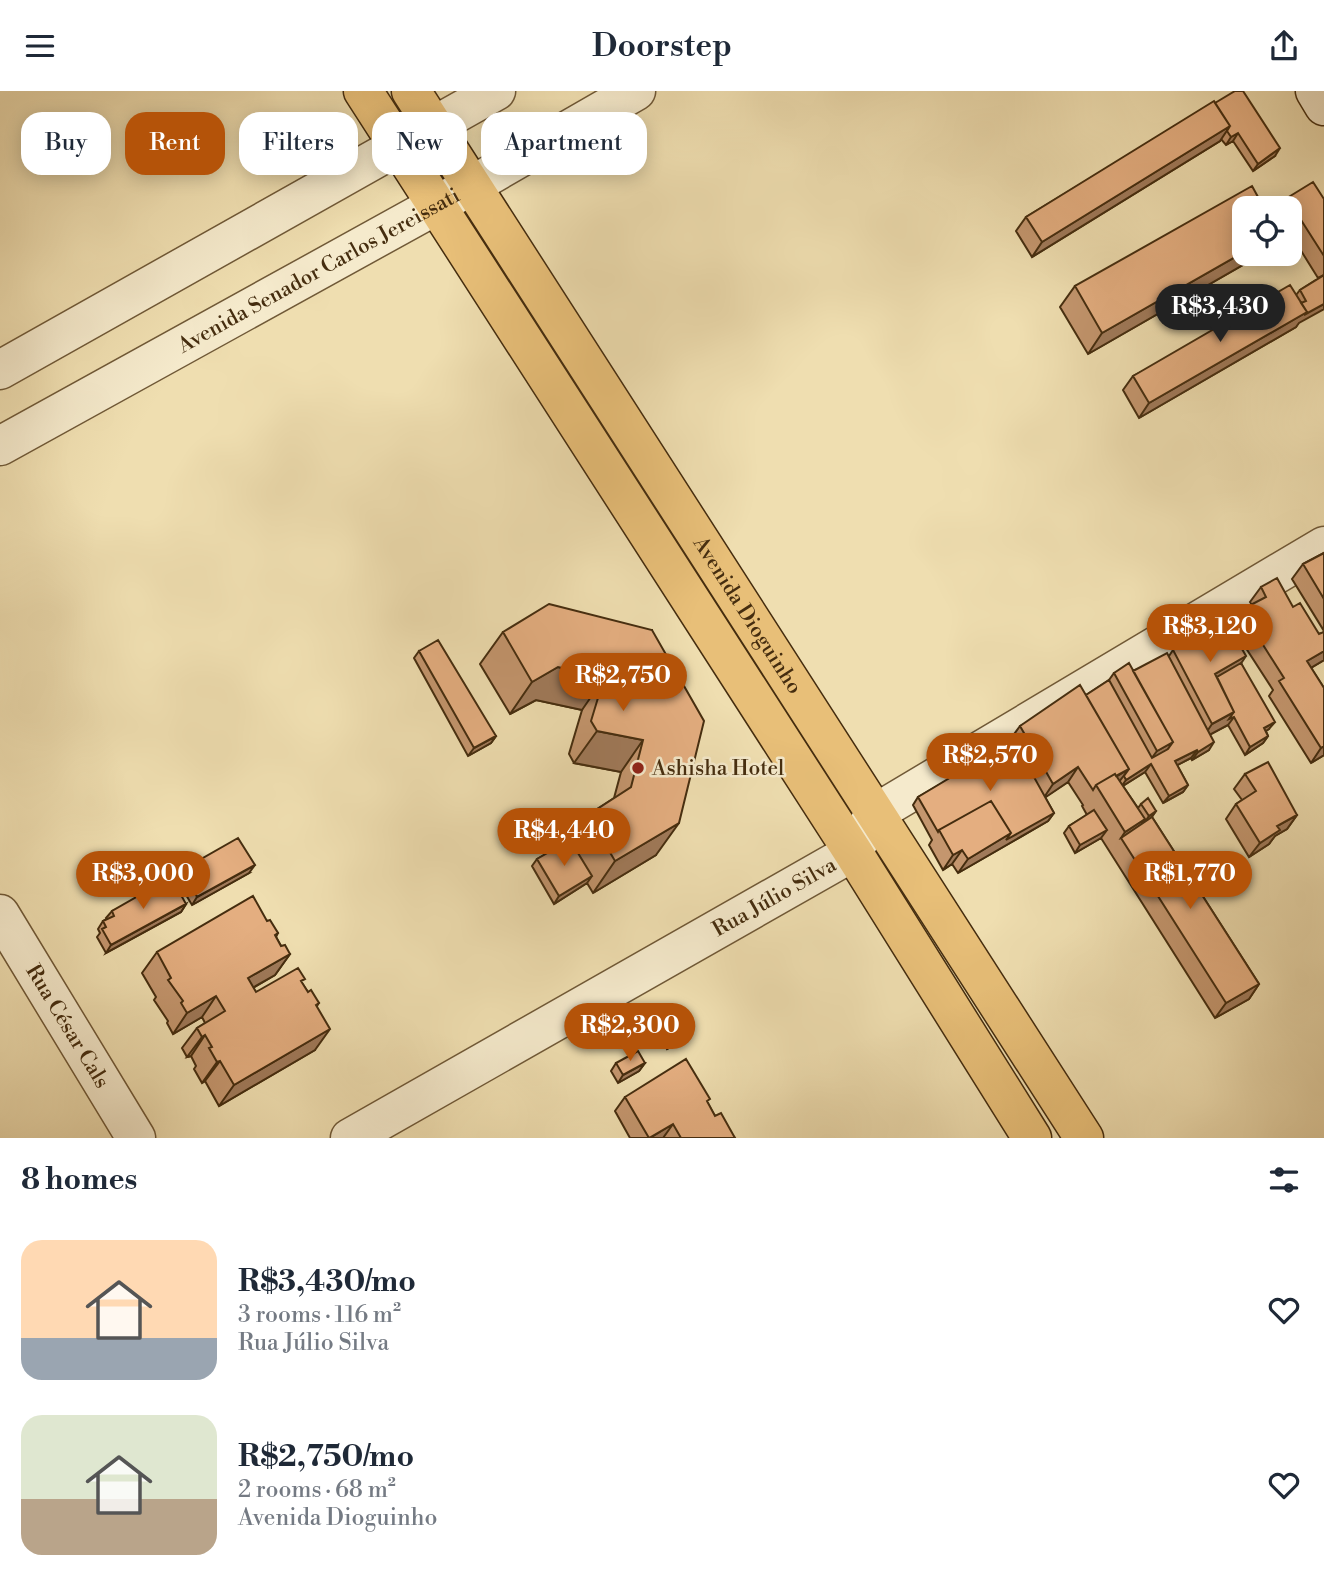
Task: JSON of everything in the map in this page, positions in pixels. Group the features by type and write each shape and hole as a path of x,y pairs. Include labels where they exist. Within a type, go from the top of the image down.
{"main road":[{"name":"Avenida Dioguinho","path":"363,91 376,112"},
{"name":"Avenida Dioguinho","path":"411,91 424,112"},
{"name":"Avenida Dioguinho","path":"416,175 853,852 1032,1138"},
{"name":"Avenida Dioguinho","path":"465,175 1084,1138"}],"street":[{"path":"460,112 496,91"},
{"name":"Avenida Senador Carlos Jereissati","path":"0,446 636,91"},
{"path":"1315,91 1324,106"},
{"path":"0,370 372,162"},
{"path":"874,814 1324,546"},
{"name":"Rua Júlio Silva","path":"350,1138 853,852 874,814"},
{"name":"Rua César Cals","path":"0,914 136,1138"}],"building":[{"path":"1235,91 1243,91 1280,148 1258,164 1238,133 1231,137 1227,131 1230,126 1215,103"},
{"path":"1214,101 1230,126 1042,242 1026,217"},
{"path":"1313,182 1324,199 1324,256 1302,222 1302,196 1290,196"},
{"path":"1252,186 1257,196 1234,196"},
{"path":"1232,197 1232,259 1102,333 1075,286"},
{"path":"1324,275 1324,304 1304,315 1307,312 1301,303 1306,301 1300,290"},
{"path":"1290,285 1307,312 1149,403 1133,376"},
{"path":"1324,553 1324,599 1303,564"},
{"path":"1277,578 1293,607 1300,603 1319,634 1324,632 1324,651 1307,661 1324,688 1324,746 1321,748 1279,681 1284,678 1241,610 1266,597 1261,587"},
{"path":"549,604 652,630 704,721 679,823 615,861 588,815 631,787 643,740 597,731 591,721 604,678 558,667 532,682 503,632"},
{"path":"1222,614 1246,656 1215,674 1234,712 1212,724 1173,650 1197,637 1192,629"},
{"path":"438,640 496,736 474,748 419,651"},
{"path":"1167,653 1214,742 1175,761 1188,785 1169,796 1151,764 1126,780 1124,776 1129,769 1086,695 1109,680 1152,758 1168,749 1173,742 1133,671"},
{"path":"1129,663 1173,742 1157,751 1114,673"},
{"path":"1241,663 1275,722 1264,728 1268,736 1250,747 1234,717 1229,719 1234,712 1217,677"},
{"path":"1080,685 1129,769 1096,785 1093,790 1078,767 1053,784 1020,726"},
{"path":"1015,743 1054,813 1006,840 1011,833 991,801 938,832 918,797"},
{"path":"1268,762 1297,815 1277,826 1280,830 1260,843 1236,804 1256,791 1245,774"},
{"path":"1115,774 1145,819 1125,832 1096,785"},
{"path":"1148,798 1156,811 1149,816 1141,804"},
{"path":"991,801 1011,833 968,859 962,850 953,855 939,830"},
{"path":"1094,810 1107,830 1080,845 1069,826"},
{"path":"1152,817 1259,984 1226,1003 1121,838"},
{"path":"238,838 255,865 197,897 182,870"},
{"path":"570,840 592,876 559,896 537,859"},
{"path":"168,879 171,886 175,884 186,904 111,945 102,929 106,927 103,921 114,916 112,911"},
{"path":"253,896 267,921 270,920 278,933 275,935 281,946 285,945 290,954 248,978 256,992 298,968 305,979 301,981 319,1003 316,1005 330,1029 234,1085 220,1061 217,1062 205,1035 202,1037 197,1028 225,1011 216,996 187,1013 181,1003 183,1001 168,980 171,978 157,952"},
{"path":"688,1022 692,1029 672,1041 668,1034"},
{"path":"638,1051 645,1063 623,1075 616,1063"},
{"path":"686,1059 710,1099 707,1101 715,1116 721,1113 735,1138 681,1138 673,1124 649,1138 625,1097"}],"place":[{"name":"Ashisha Hotel","path":"638,768"}]}
